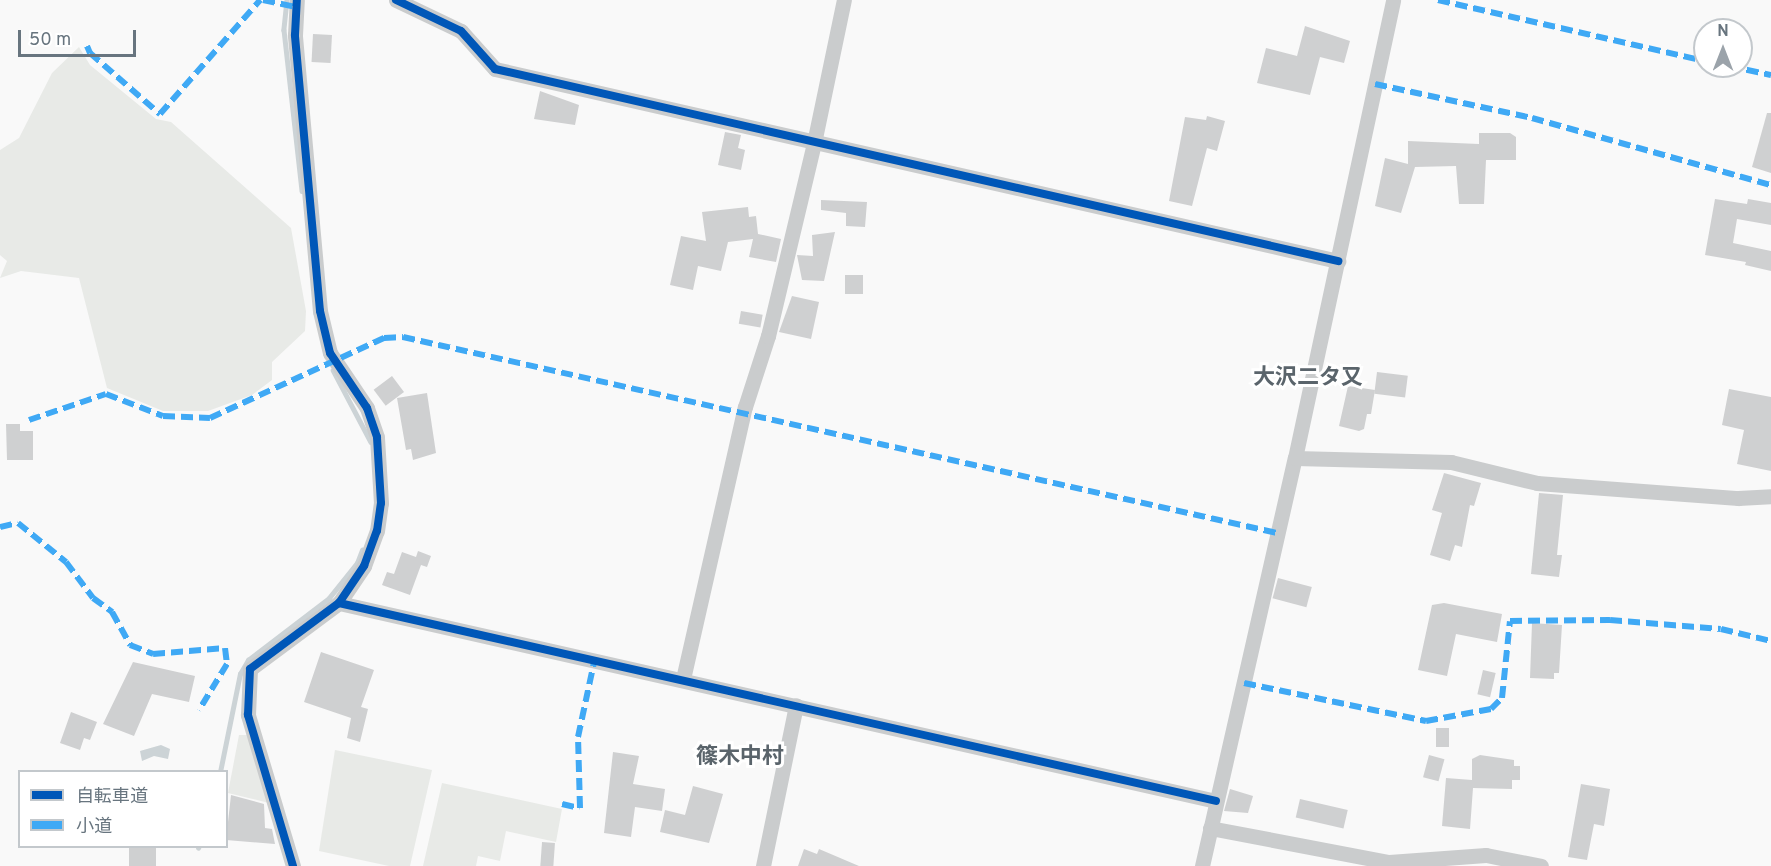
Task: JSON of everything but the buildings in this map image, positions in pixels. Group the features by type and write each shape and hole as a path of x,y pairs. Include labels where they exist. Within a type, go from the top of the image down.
{"street":[{"path":"293,866 248,715 250,669 339,603 364,566 377,531 381,467 368,408 330,353 320,311 295,35 297,0"},
{"path":"396,0 461,32 495,69 1338,261"},
{"path":"683,679 745,407 768,336 814,143 844,0"},
{"path":"1202,866 1295,458 1393,0"},
{"path":"1295,458 1451,462 1537,483 1738,498 1771,496"},
{"path":"339,603 1215,801"},
{"path":"763,866 796,705"},
{"path":"1210,828 1389,862 1486,855 1541,866"}],"shaded area":[{"path":"79,47 90,65 156,119 171,122 291,228 306,311 305,331 272,362 272,380 252,395 208,411 163,411 107,388 79,278 21,271 0,278 7,261 0,255 0,150 19,138 52,73"},
{"path":"239,735 248,735 273,804 228,793"},
{"path":"161,745 170,749 168,759 154,756 142,761 140,751"},
{"path":"335,750 432,770 410,866 389,866 319,851"},
{"path":"442,783 562,809 556,842 506,831 500,861 478,856 476,866 423,866"}],"waterway":[{"path":"287,0 284,30 302,191"},
{"path":"333,370 371,442"},
{"path":"220,770 240,674 248,660 329,598 357,563 362,550"}],"marked path":[{"path":"87,46 90,53 160,114 260,0"},
{"path":"263,0 295,7"},
{"path":"1438,0 1693,58"},
{"path":"1753,71 1771,75"},
{"path":"1375,84 1532,118 1771,185"},
{"path":"29,420 106,394 163,416 210,418 384,338 403,337 1277,533"},
{"path":"0,527 18,523 66,562 93,598 112,612 130,645 153,654 225,648 227,664 199,710"},
{"path":"1244,683 1426,721 1491,709 1502,698 1510,621 1610,620 1721,629 1771,641"},
{"path":"562,804 580,808 578,737 595,658"}],"cycle path":[{"path":"293,866 248,715 250,669 339,603 364,566 377,531 381,503 377,437 367,408 330,353 320,311 295,35 297,0"},
{"path":"396,0 461,31 495,69 1338,261"},
{"path":"339,603 1216,801"}],"district":[{"name":"大沢二タ又","path":"1308,379"},
{"name":"篠木中村","path":"740,758"}]}
